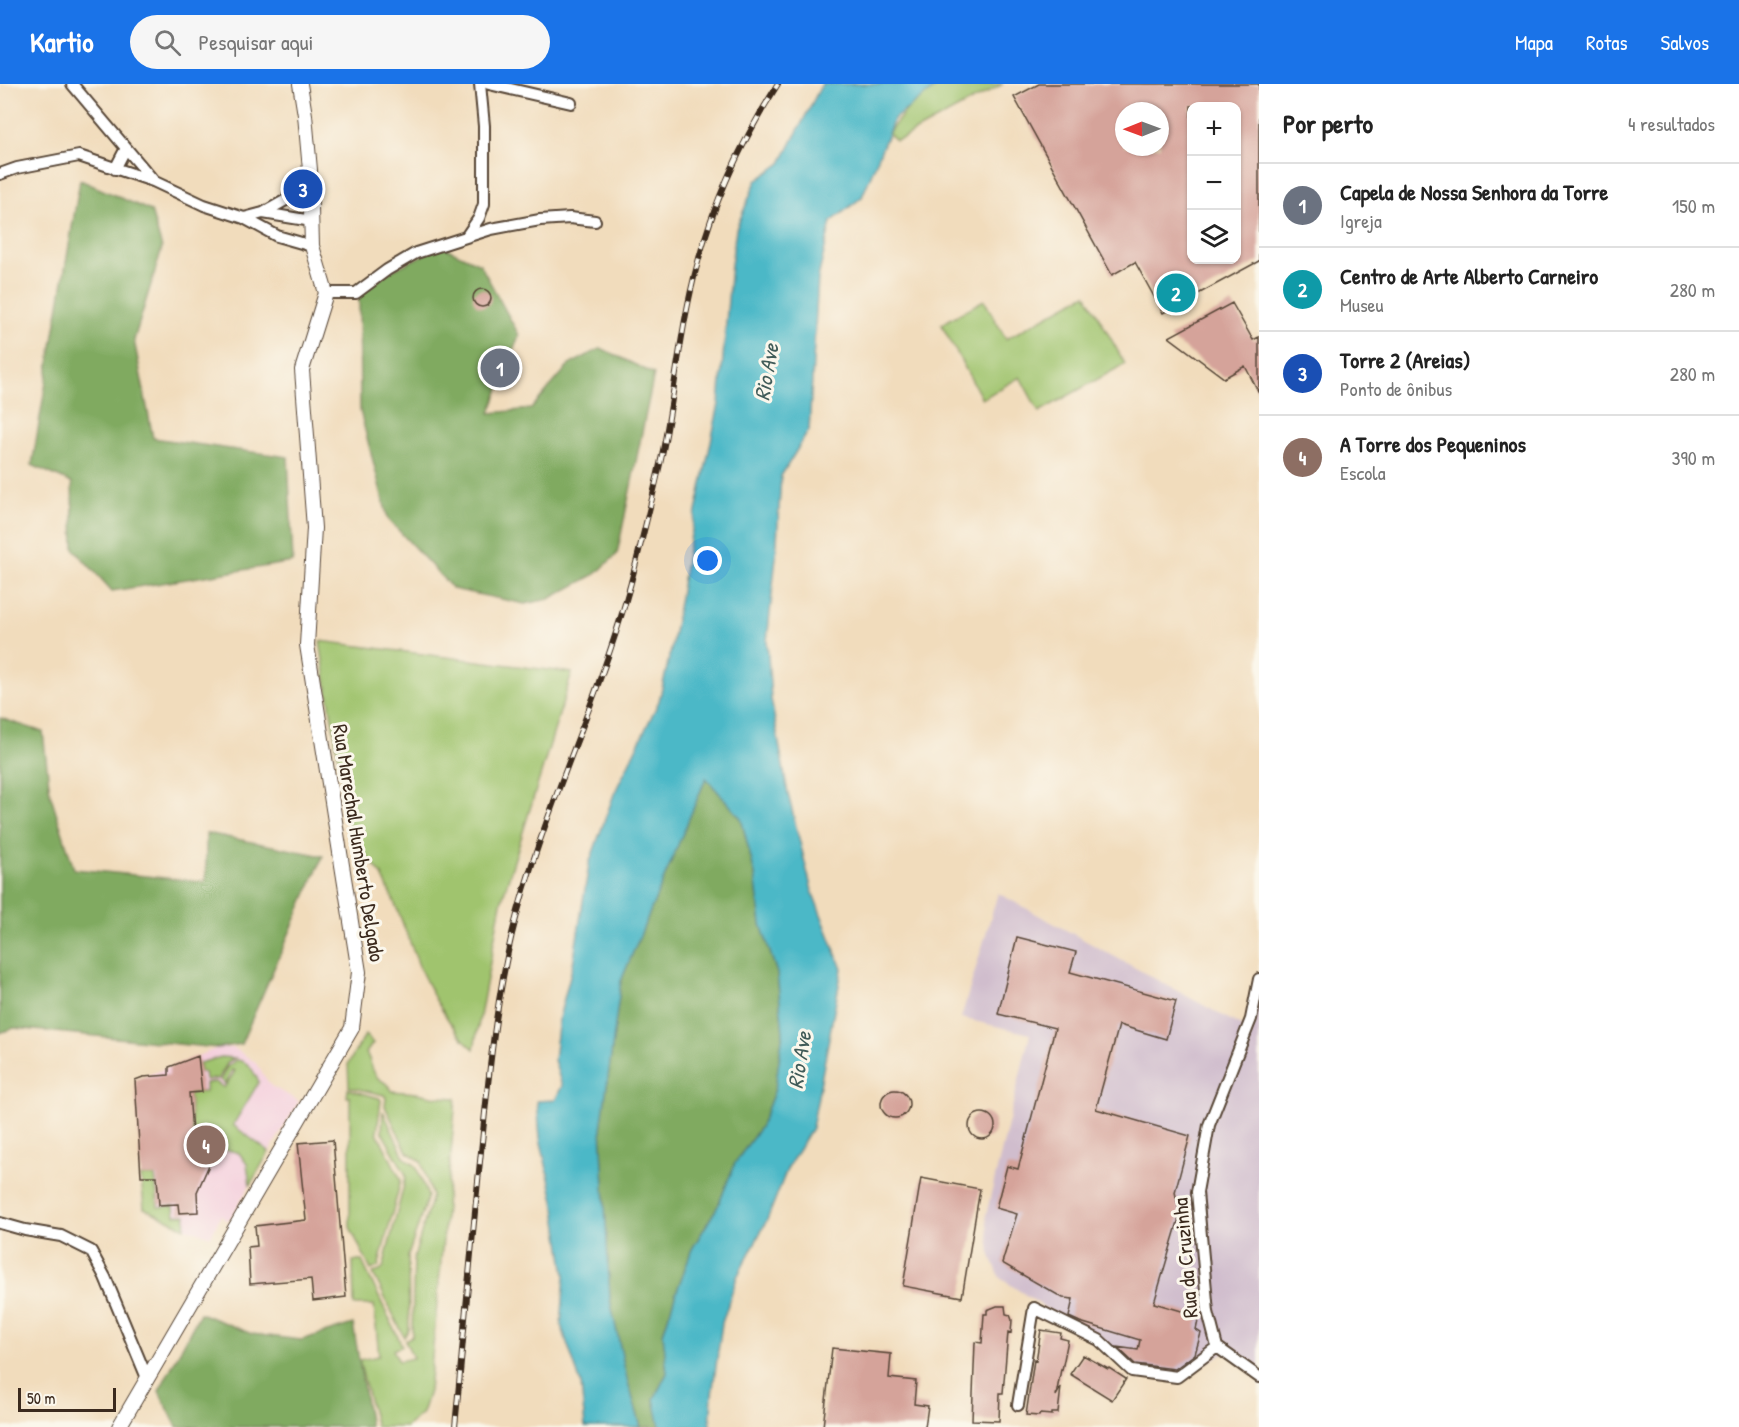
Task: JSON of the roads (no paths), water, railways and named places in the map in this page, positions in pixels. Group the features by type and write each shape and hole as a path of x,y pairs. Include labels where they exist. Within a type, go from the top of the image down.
{"street":[{"path":"72,84 153,181"},
{"path":"300,84 310,170 312,246 326,293 356,293 387,270 416,253 491,229 540,220 570,218 595,221"},
{"path":"466,237 479,218 484,204 484,126 480,84"},
{"path":"489,84 571,103"},
{"path":"115,168 126,148"},
{"path":"0,174 17,168 79,156 153,181 204,205 244,218 277,236 312,246"},
{"path":"244,218 263,213 286,200 310,170"},
{"path":"263,213 312,221"},
{"name":"Rua Marechal Humberto Delgado","path":"119,1427 352,1028 359,972 308,645 314,528 302,370 326,293"},
{"name":"Rua da Cruzinha","path":"1217,1347 1208,1312 1197,1192 1209,1125 1251,1019 1259,979"},
{"path":"0,1222 25,1230 61,1236 91,1251 105,1276 147,1378"},
{"path":"1018,1405 1034,1308 1099,1340 1132,1371 1177,1377 1217,1347 1259,1377"}],"water":[{"name":"Rio Ave","path":"822,84 940,84 894,119 862,197 831,222 818,278 809,430 781,476 776,557 767,641 771,699 788,794 812,891 842,969 812,1128 788,1167 767,1220 737,1277 722,1323 710,1427 660,1427 654,1399 667,1373 663,1334 692,1249 718,1206 735,1163 761,1126 775,1089 783,1032 777,973 761,924 755,874 741,818 706,778 621,981 601,1129 610,1300 627,1379 641,1427 585,1427 581,1384 561,1325 565,1275 554,1201 540,1138 537,1101 555,1100 562,1086 554,1060 559,1018 573,964 589,864 614,794 659,701 671,650 688,549 719,404 736,229 756,181 781,163"}],"railway":[{"path":"455,1427 490,1063 497,1011 512,934 540,840 608,657 623,610 658,471 688,306 705,238 731,170 778,84"}],"place":[{"name":"Torre 2 (Areias)","path":"303,189"},
{"name":"Centro de Arte Alberto Carneiro","path":"1176,293"},
{"name":"Capela de Nossa Senhora da Torre","path":"500,368"},
{"name":"A Torre dos Pequeninos","path":"206,1145"}]}
